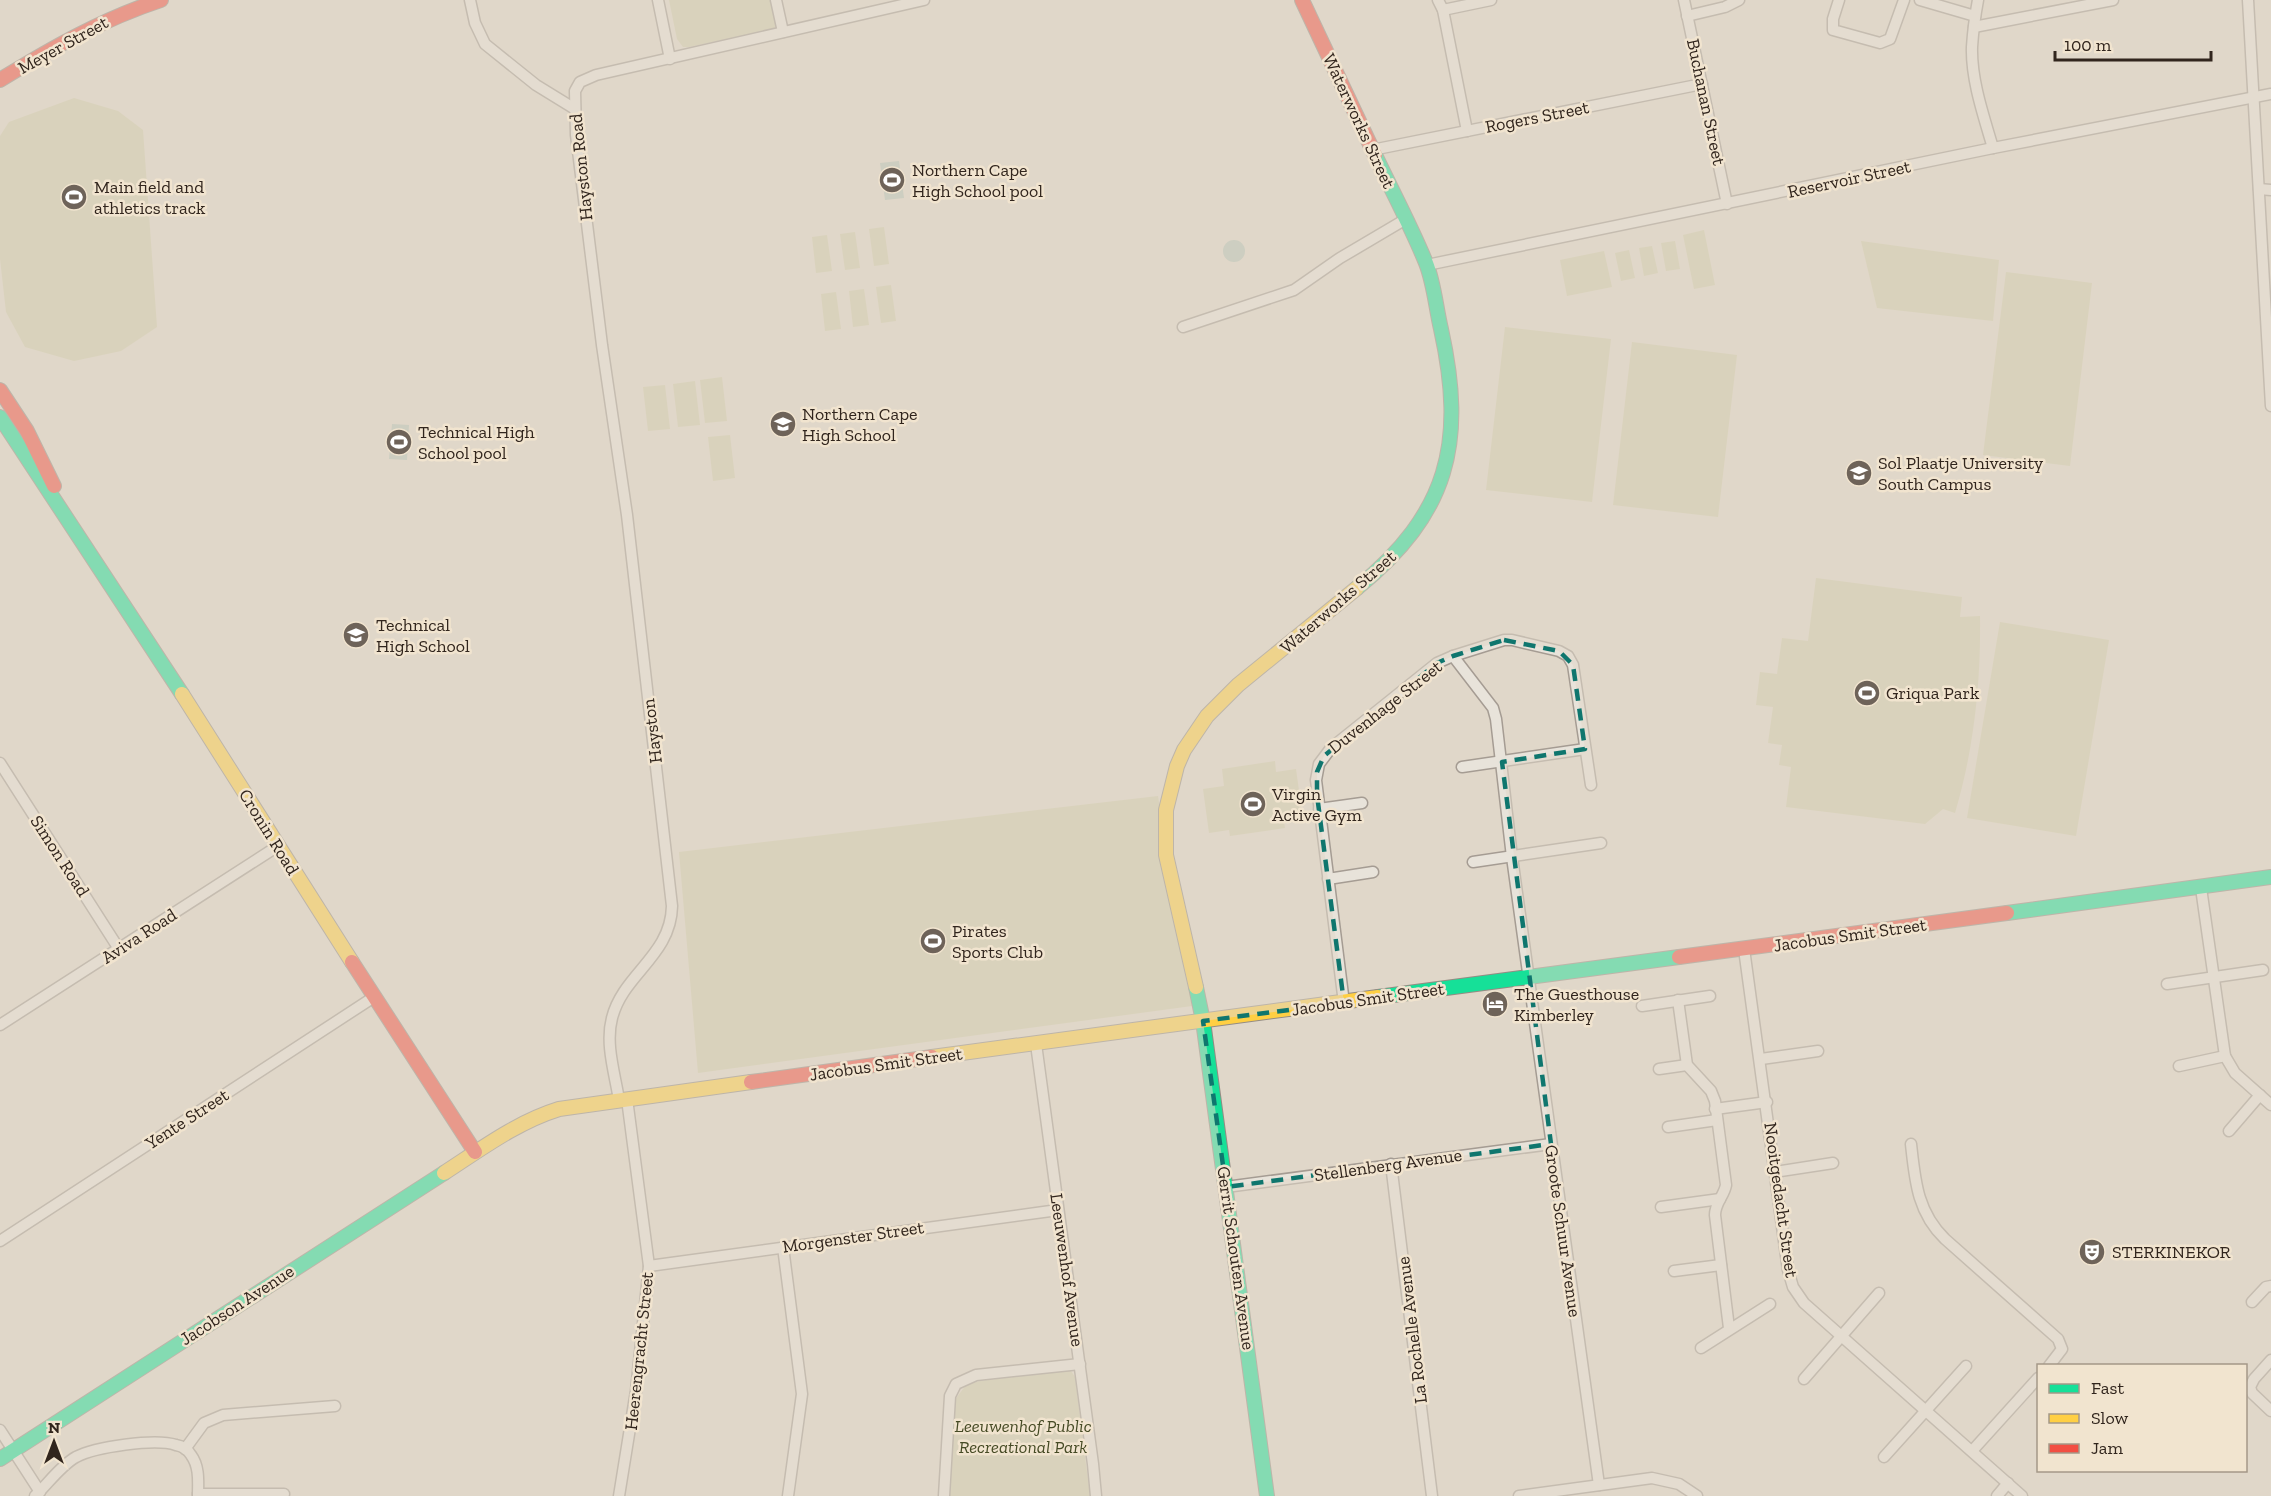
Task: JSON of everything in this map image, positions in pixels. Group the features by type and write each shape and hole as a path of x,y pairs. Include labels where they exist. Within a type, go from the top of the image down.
{"street":[{"name":"Meyer Street","path":"0,80 74,35 108,19 161,0"},
{"path":"470,0 485,44 536,85 574,109"},
{"path":"658,0 670,59"},
{"path":"776,0 783,32"},
{"name":"Hayston Road","path":"602,345 574,109 575,91 585,79 924,0"},
{"name":"Waterworks Street","path":"1203,1021 1166,855 1165,820 1172,782 1184,750 1206,716 1221,700 1385,565 1407,541 1428,511 1450,447 1452,395 1442,331 1426,266 1302,0"},
{"path":"1467,131 1441,5 1491,0"},
{"name":"Buchanan Street","path":"1684,0 1727,204"},
{"path":"1688,16 1733,4 1739,0"},
{"path":"1839,0 1833,19 1833,30 1880,43 1890,39 1904,0"},
{"path":"1920,0 1976,16"},
{"path":"1978,0 1974,27 1973,63 1993,148"},
{"path":"1974,27 2113,0"},
{"path":"2248,0 2271,406"},
{"name":"Rogers Street","path":"1372,150 1702,84"},
{"name":"Reservoir Street","path":"1426,266 1993,148 2271,94"},
{"path":"2259,189 2271,190"},
{"path":"1183,327 1294,290 1349,252 1406,219"},
{"name":"Hayston","path":"602,345 627,515 672,906 670,924 660,947 623,994 612,1019 610,1050 623,1100"},
{"name":"Cronin Road","path":"3,400 27,431 58,493 63,511"},
{"name":"Cronin Road","path":"0,417 48,492 63,511 475,1152"},
{"path":"1453,656 1504,640 1523,642 1564,653 1573,665 1591,785"},
{"name":"Duvenhage Street","path":"1344,1003 1319,809 1316,780 1318,764 1337,743 1437,663 1453,656 1493,708 1529,976"},
{"path":"1462,767 1585,749"},
{"name":"Simon Road","path":"0,763 119,949"},
{"path":"1319,809 1362,803"},
{"path":"1473,862 1601,843"},
{"name":"Aviva Road","path":"0,1025 278,846"},
{"path":"1328,879 1373,872"},
{"name":"Jacobus Smit Street","path":"475,1152 521,1124 559,1109 2271,877"},
{"path":"2201,888 2224,1056 2235,1073 2271,1105"},
{"name":"Nooitgedacht Street","path":"1744,949 1791,1282 1804,1302 2022,1496"},
{"path":"2167,984 2263,970"},
{"name":"Groote Schuur Avenue","path":"1529,976 1599,1485"},
{"path":"1642,1006 1710,996"},
{"name":"Yente Street","path":"0,1241 374,997"},
{"path":"1678,1000 1687,1065 1711,1090 1716,1114 1726,1185 1715,1215 1729,1328"},
{"name":"Gerrit Schouten Avenue","path":"1203,1021 1267,1496"},
{"name":"Leeuwenhof Avenue","path":"1036,1044 1080,1364 1095,1496"},
{"path":"1761,1059 1818,1051"},
{"path":"2179,1066 2224,1056"},
{"path":"1659,1069 1687,1065"},
{"path":"2229,1131 2260,1095"},
{"name":"Heerengracht Street","path":"619,1496 634,1401 649,1266 623,1100"},
{"path":"1668,1127 1767,1102"},
{"name":"Stellenberg Avenue","path":"1226,1187 1551,1144"},
{"path":"1911,1144 1918,1196 1929,1221 1945,1239 2058,1340 2061,1349 2050,1364"},
{"name":"Jacobson Avenue","path":"0,1459 475,1152"},
{"path":"1775,1172 1833,1163"},
{"name":"La Rochelle Avenue","path":"1392,1164 1432,1496"},
{"path":"1661,1207 1720,1199"},
{"name":"Morgenster Street","path":"649,1266 1058,1210"},
{"path":"783,1247 802,1394 788,1496"},
{"path":"1674,1271 1721,1265"},
{"path":"2252,1302 2266,1287 2271,1286"},
{"path":"1804,1379 1879,1293"},
{"path":"1701,1348 1729,1328 1770,1304"},
{"path":"2271,1360 2250,1387 2252,1393 2271,1411"},
{"path":"944,1496 950,1396 956,1384 976,1375 1080,1364"},
{"path":"1884,1457 1966,1366"},
{"path":"1972,1451 2037,1379"},
{"path":"184,1449 204,1423 223,1415 335,1406"},
{"path":"0,1430 38,1494 70,1461 94,1450 160,1443 175,1444 191,1455 196,1467 198,1495 284,1494"},
{"path":"1519,1496 1662,1479 1679,1484 1697,1496"},
{"path":"1997,1496 2008,1483"}],"highlighted area":[{"path":"1504,640 1559,651 1573,665 1585,749 1502,762 1551,1144 1226,1187 1203,1021 1344,1003 1317,795 1317,772 1324,756 1437,663"}],"green space":[{"path":"669,0 778,0 778,24 773,29 683,47 677,39"},
{"name":"Main field and athletics track","path":"74,98 118,111 143,130 157,327 121,351 74,361 25,347 6,312 0,259 0,136 9,122"},
{"path":"884,227 889,264 874,266 869,229"},
{"path":"1704,230 1715,285 1694,289 1683,235"},
{"path":"855,232 860,268 845,270 840,234"},
{"path":"827,235 832,271 816,273 812,237"},
{"path":"1675,241 1680,269 1666,271 1661,243"},
{"path":"1861,241 1999,260 1993,321 1877,308"},
{"path":"1652,246 1658,273 1644,276 1639,248"},
{"path":"1629,250 1635,278 1621,281 1615,253"},
{"path":"1604,251 1612,287 1567,296 1560,260"},
{"path":"2006,272 2092,283 2070,466 1983,455"},
{"path":"891,285 896,321 881,323 876,287"},
{"path":"864,289 869,325 853,327 849,291"},
{"path":"836,292 841,329 825,331 821,294"},
{"path":"1505,327 1611,339 1592,502 1486,490"},
{"path":"1632,342 1737,355 1718,517 1613,505"},
{"path":"722,377 727,421 705,423 700,380"},
{"path":"695,381 700,425 678,427 673,384"},
{"path":"665,385 670,429 648,431 643,387"},
{"path":"730,435 735,478 713,481 708,437"},
{"name":"Griqua Park","path":"1816,578 1962,597 1960,617 1980,616 1979,666 1972,740 1955,813 1943,809 1925,824 1786,807 1791,767 1779,765 1782,745 1768,743 1773,707 1756,705 1760,672 1777,674 1782,638 1808,641"},
{"path":"2000,622 2109,640 2076,836 1967,818"},
{"name":"Virgin Active Gym","path":"1275,761 1276,772 1296,769 1303,819 1284,822 1285,828 1230,836 1229,830 1209,833 1203,789 1224,786 1222,769"},
{"name":"Pirates Sports Club","path":"1158,796 1192,1006 698,1073 679,852"},
{"name":"Leeuwenhof Public Recreational Park","path":"1071,1371 1075,1377 1090,1496 949,1496 954,1401 966,1385 980,1381"}],"shaded area":[{"name":"Northern Cape High School pool","path":"899,161 904,198 885,200 880,163"},
{"path":"1234,240 1242,243 1245,251 1242,259 1234,262 1226,259 1223,251 1226,243"},
{"name":"Technical High School pool","path":"392,424 409,425 407,460 389,459"}],"traffic: fast":[{"path":"1357,588 1388,560 1412,532 1431,503 1443,473 1450,441 1451,407 1448,370 1429,271 1375,155"},
{"path":"0,417 182,694"},
{"path":"2007,913 2271,877"},
{"path":"1378,997 1679,957"},
{"path":"1196,987 1203,1021 1267,1496"},
{"path":"0,1459 444,1173"}],"traffic: slow":[{"path":"1196,987 1166,855 1166,810 1177,766 1184,750 1207,716 1238,685 1357,588"},
{"path":"182,694 352,962"},
{"path":"932,1057 1378,997"},
{"path":"444,1173 514,1129 559,1109 751,1082"}],"traffic: jam":[{"path":"0,80 78,35 161,0"},
{"path":"1302,0 1375,155"},
{"path":"0,390 27,431 54,486"},
{"path":"1679,957 2007,913"},
{"path":"352,962 475,1152"},
{"path":"751,1082 932,1057"}],"place":[{"name":"Northern Cape High School pool","path":"892,180"},
{"name":"Main field and athletics track","path":"74,197"},
{"name":"Northern Cape High School","path":"783,424"},
{"name":"Technical High School pool","path":"399,442"},
{"name":"Sol Plaatje University South Campus","path":"1859,473"},
{"name":"Technical High School","path":"356,635"},
{"name":"Griqua Park","path":"1867,693"},
{"name":"Virgin Active Gym","path":"1253,804"},
{"name":"Pirates Sports Club","path":"933,941"},
{"name":"The Guesthouse Kimberley","path":"1495,1004"},
{"name":"STERKINEKOR","path":"2092,1252"}]}
